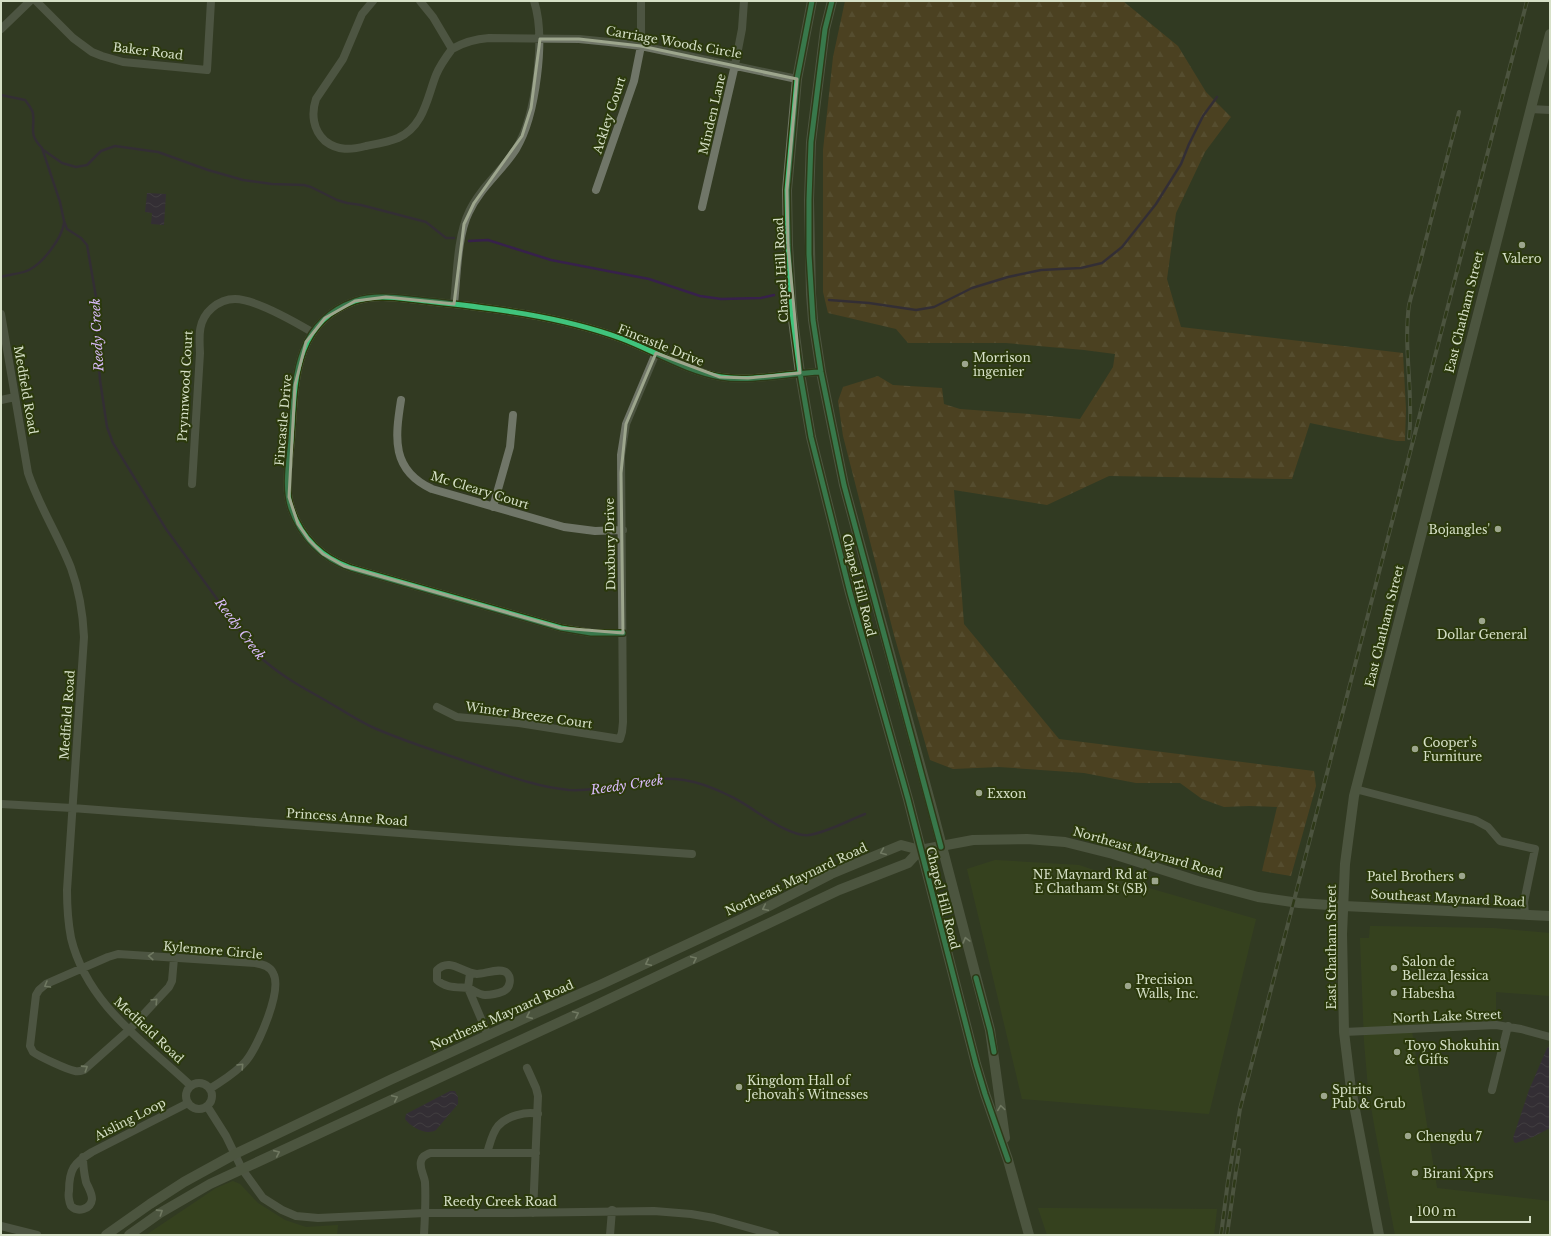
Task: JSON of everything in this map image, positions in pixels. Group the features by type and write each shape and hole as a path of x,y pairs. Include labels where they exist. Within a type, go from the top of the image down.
{"main road":[{"name":"Chapel Hill Road","path":"812,1 797,79 787,190 788,245 792,312 800,373 811,437 859,629 908,799 976,1064 1008,1160 1029,1235"},
{"name":"Chapel Hill Road","path":"832,2 819,73 811,142 809,254 813,320 821,372 844,484 990,1030 1008,1160"},
{"name":"East Chatham Street","path":"1379,1235 1352,1096 1344,1032 1342,934 1345,864 1355,789 1550,34"},
{"name":"Northeast Maynard Road","path":"106,1235 184,1182 235,1154 488,1035 602,984 766,907 808,885 901,845 920,850 973,840 1027,839 1066,842 1113,854 1198,881 1258,897 1299,903 1344,906"},
{"path":"129,1235 179,1201 210,1184 588,1009 839,890 871,876 908,863 920,850"},
{"name":"Southeast Maynard Road","path":"1344,906 1550,916"}],"street":[{"path":"1,29 30,1"},
{"name":"Baker Road","path":"36,1 73,38 92,52 123,62 206,70 211,1"},
{"path":"374,1 362,14 343,59 316,99 314,105 313,116 317,130 321,136 332,145 345,149 353,149 398,138 407,132 420,119 439,69 452,49 430,13 420,1"},
{"path":"454,304 460,249 464,224 468,212 474,202 516,149 531,108 540,39 534,1"},
{"name":"Ackley Court","path":"596,190 634,81 641,46 641,1"},
{"name":"Minden Lane","path":"702,207 735,65 742,29 744,1"},
{"name":"Carriage Woods Circle","path":"452,49 462,43 474,39 580,39 641,46 797,79"},
{"path":"1530,109 1550,110"},
{"name":"Fincastle Drive","path":"623,633 591,633 561,628 351,568 323,554 309,540 298,524 291,507 288,484 294,385 301,354 312,332 325,318 355,301 386,297 454,304 543,317 620,338 692,369 720,377 748,378 821,372"},
{"name":"Prynnwood Court","path":"192,484 200,353 198,336 202,321 206,315 214,306 224,300 242,300 255,304 297,323 312,332"},
{"name":"Medfield Road","path":"1,314 26,463 37,497 72,569 82,614 84,637 67,890 71,938 82,968 100,999 129,1030 190,1085"},
{"name":"Duxbury Drive","path":"620,740 623,722 622,441 626,424 656,353"},
{"path":"1,400 15,397"},
{"name":"Mc Cleary Court","path":"401,400 397,422 397,446 400,458 413,477 420,483 432,489 564,527 595,531 623,530"},
{"path":"493,507 510,447 513,415"},
{"name":"Winter Breeze Court","path":"437,707 457,717 519,723 620,740"},
{"path":"1355,789 1475,820 1488,827 1500,841 1535,849 1524,902 1525,915"},
{"name":"Princess Anne Road","path":"1,804 692,854"},
{"name":"Kylemore Circle","path":"129,1030 80,1072 74,1072 63,1067 33,1051 30,1046 36,995 43,986 108,956 118,954 263,964 272,970 276,978 276,985 258,1043 247,1060 238,1069 210,1089"},
{"path":"129,1030 169,987 172,981 174,958"},
{"path":"445,964 452,964 470,973 477,974 502,970 507,972 509,976 510,981 507,989 503,992 484,995 468,988 446,986 437,980 437,970 445,964"},
{"path":"470,973 468,988 488,1035"},
{"name":"North Lake Street","path":"1344,1032 1496,1025 1508,1026 1550,1037"},
{"path":"1492,1090 1508,1026"},
{"path":"527,1068 538,1096 533,1213"},
{"path":"199,1082 203,1083 210,1089 212,1096 207,1106 199,1109 188,1103 185,1096 190,1085 199,1082"},
{"name":"Aisling Loop","path":"84,1157 84,1172 92,1198 90,1205 84,1209 78,1210 72,1206 70,1202 68,1192 70,1172 84,1157 188,1103"},
{"path":"207,1106 226,1136 242,1169"},
{"path":"487,1153 491,1138 499,1125 522,1114 531,1112 538,1114"},
{"path":"424,1235 426,1213 424,1178 421,1164 422,1158 425,1155 430,1153 536,1153"},
{"name":"Reedy Creek Road","path":"242,1169 263,1198 282,1210 296,1216 318,1218 426,1213 533,1213 612,1210 654,1211 691,1214 714,1218 775,1235"},
{"path":"610,1235 612,1210"},
{"path":"1,1226 37,1235"}],"highlighted area":[{"path":"540,39 579,39 641,46 797,79 787,190 788,245 800,373 748,378 720,377 656,353 626,424 621,473 623,633 561,628 344,566 323,554 309,540 298,524 289,497 295,385 306,342 325,318 355,301 386,297 454,304 464,224 474,203 522,136 531,108"}],"shaded area":[{"path":"995,860 1079,865 1135,884 1256,919 1209,1114 1022,1099 967,869"},
{"path":"1370,926 1493,928 1550,933 1550,996 1496,992 1496,1021 1411,1025 1437,1188 1550,1201 1550,1235 1395,1235 1368,1088 1364,1041 1360,938 1369,938"},
{"path":"233,1181 240,1184 258,1203 285,1220 306,1227 338,1225 337,1235 146,1235 216,1188"},
{"path":"1038,1208 1217,1209 1214,1235 1047,1235"}],"green space":[{"path":"845,1 1123,1 1178,46 1206,92 1231,117 1205,152 1176,213 1167,279 1181,327 1403,353 1406,409 1405,441 1397,441 1310,423 1292,479 1109,476 1047,505 954,490 964,624 1059,739 1314,771 1316,786 1291,876 1262,871 1277,807 1224,807 1202,799 1180,783 1136,783 1084,773 999,767 953,769 930,760 894,635 843,436 838,401 843,387 878,376 893,385 942,388 944,404 960,409 1080,419 1113,367 1115,354 1006,343 908,343 896,329 828,313 823,292 823,150 833,57"}],"water":[{"path":"147,193 166,194 164,225 151,224 152,213 145,212"},
{"path":"1550,1046 1550,1128 1533,1137 1516,1143 1514,1142 1513,1138 1529,1090 1547,1048"},
{"path":"450,1091 455,1091 458,1097 458,1104 436,1130 428,1132 419,1130 405,1119 406,1114"}],"waterway":[{"name":"Reedy Creek","path":"1,95 25,100 33,112 33,131 35,139 42,148 60,202 67,229 81,238 87,245 97,303 97,342 100,380 107,427 113,443 166,529 258,655 266,662 281,674 372,727 420,746 530,783 569,790 584,790 654,779 696,782 739,800 769,820 800,835 809,835 823,831 865,814"},
{"path":"829,300 869,303 916,310 934,307 972,288 1008,277 1041,270 1081,268 1102,263 1122,247 1156,204 1181,164 1203,116 1217,97"},
{"path":"42,149 62,163 76,167 87,165 101,151 115,146 158,152 208,170 243,180 272,184 304,185 311,187 337,200 426,222 446,238 454,238"},
{"path":"1,277 29,270 40,262 56,243 64,223"},
{"path":"469,241 488,240 551,260 649,279 700,296 721,299 761,298 774,295"}],"railway":[{"path":"1221,1235 1240,1109 1527,1"},
{"path":"1409,438 1410,405 1407,338 1409,305 1459,112"},
{"path":"1227,1235 1239,1150"}],"cycle path":[{"path":"812,1 797,79 787,190 788,245 792,312 800,373 811,437 850,593 908,799 976,1064 1008,1160"},
{"path":"832,1 825,29 811,142 809,254 813,320 821,372 844,485 941,847"},
{"path":"623,633 591,633 561,628 351,568 331,558 314,545 295,518 289,500 287,483 296,378 301,358 308,340 319,324 334,311 355,301 373,297 400,298 500,310 549,318 597,330 620,338 695,370 721,377 758,378 821,372"},
{"path":"976,978 990,1030 994,1052"}],"place":[{"name":"Valero","path":"1522,245"},
{"name":"Morrison ingenier","path":"965,364"},
{"name":"Bojangles'","path":"1498,529"},
{"name":"Dollar General","path":"1482,621"},
{"name":"Cooper's Furniture","path":"1415,749"},
{"name":"Exxon","path":"979,793"},
{"name":"Patel Brothers","path":"1462,876"},
{"name":"NE Maynard Rd at E Chatham St (SB)","path":"1155,881"},
{"name":"Salon de Belleza Jessica","path":"1394,968"},
{"name":"Precision Walls, Inc.","path":"1128,986"},
{"name":"Habesha","path":"1394,993"},
{"name":"Toyo Shokuhin & Gifts","path":"1397,1052"},
{"name":"Kingdom Hall of Jehovah’s Witnesses","path":"739,1087"},
{"name":"Spirits Pub & Grub","path":"1324,1096"},
{"name":"Chengdu 7","path":"1408,1136"},
{"name":"Birani Xprs","path":"1415,1173"}]}
